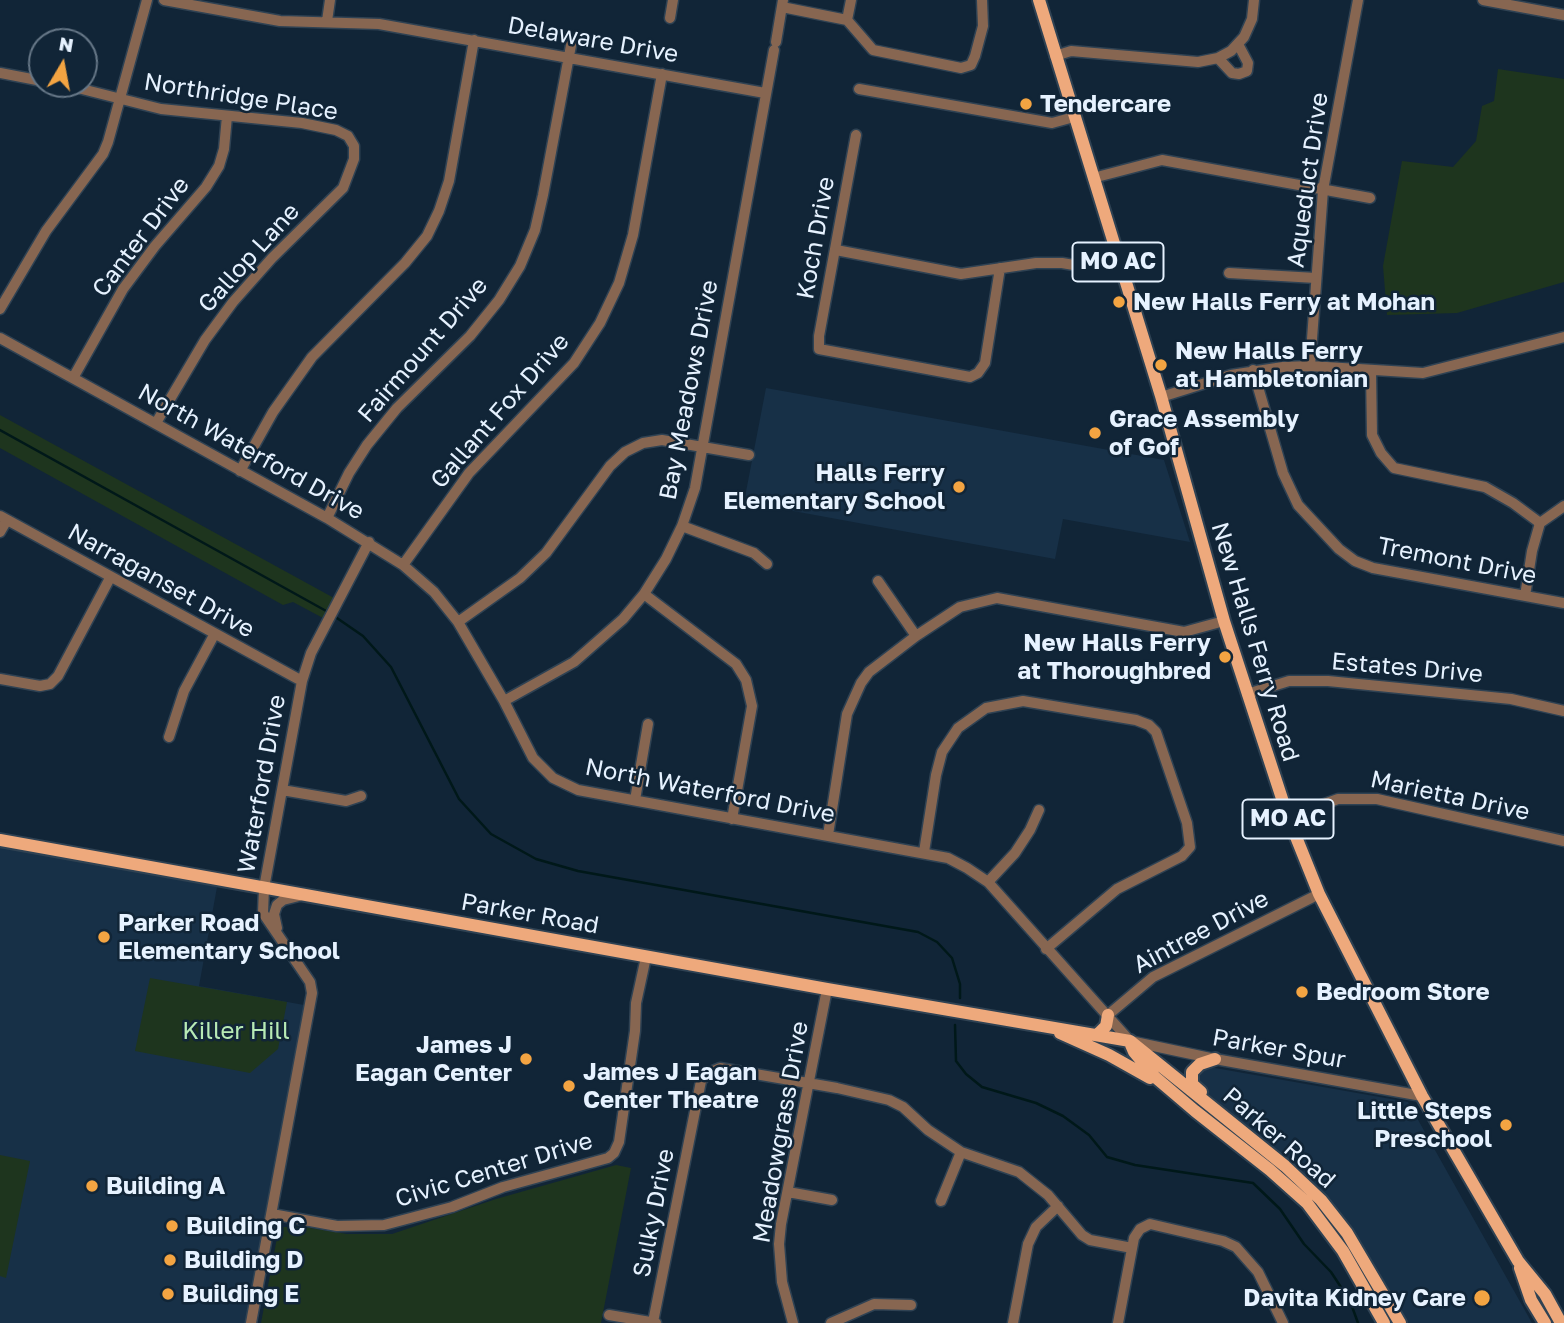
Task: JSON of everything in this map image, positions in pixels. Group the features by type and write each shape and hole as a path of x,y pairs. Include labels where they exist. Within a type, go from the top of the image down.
{"main road":[{"name":"New Halls Ferry Road","path":"1039,0 1161,397 1223,621 1288,817 1319,894 1422,1096 1518,1261 1545,1294 1561,1323"},
{"name":"Parker Road","path":"0,840 1130,1041 1295,1175 1321,1200 1347,1233 1400,1323"},
{"path":"1097,1035 1105,1026 1108,1015"},
{"name":"Parker Road","path":"1054,1028 1065,1036 1109,1055 1177,1096"},
{"name":"Parker Road","path":"1130,1041 1134,1052 1147,1069 1307,1203 1343,1251 1384,1323"},
{"path":"1215,1059 1200,1064 1192,1072 1192,1084 1231,1122"},
{"name":"New Halls Ferry Road","path":"1518,1261 1531,1300 1545,1323"}],"street":[{"path":"0,309 46,231 103,154 147,0"},
{"name":"Delaware Drive","path":"164,0 280,21 380,24 765,93"},
{"path":"327,21 330,0"},
{"path":"670,18 673,0"},
{"path":"847,20 851,0"},
{"path":"783,4 847,20 873,50 961,68 971,65 975,56 982,26 982,0"},
{"path":"1055,56 1071,51 1198,62 1217,58 1231,51 1244,37 1252,19 1254,0"},
{"name":"Aqueduct Drive","path":"1310,366 1323,190 1358,0"},
{"path":"1483,0 1564,15"},
{"name":"Bay Meadows Drive","path":"504,701 574,662 623,619 644,594 666,559 682,526 695,488 703,447 783,4"},
{"path":"240,471 273,412 313,357 405,263 427,236 449,181 474,40"},
{"name":"Fairmount Drive","path":"327,518 349,473 367,445 397,408 470,336 499,300 520,266 535,230 572,40"},
{"path":"1217,58 1232,73 1247,71 1248,63 1238,44"},
{"path":"0,73 28,78"},
{"name":"Gallant Fox Drive","path":"403,565 469,473 574,363 600,323 619,283 633,235 662,74"},
{"path":"859,89 1052,123 1074,117"},
{"name":"Northridge Place","path":"98,93 161,109 302,123 336,130 348,136 354,146 354,159"},
{"name":"Canter Drive","path":"73,379 123,289 155,246 206,187 219,166 224,149 227,116"},
{"name":"Koch Drive","path":"856,135 819,336 819,349 970,377 978,373 985,363 1000,268"},
{"name":"Gallop Lane","path":"156,423 205,340 233,302 272,258 343,188 354,159"},
{"path":"1093,178 1162,160 1370,198"},
{"path":"836,250 961,274 1036,263 1062,263 1103,270 1120,267"},
{"path":"1228,273 1316,278"},
{"path":"1161,397 1208,380 1253,370 1310,366 1423,373 1564,337"},
{"name":"North Waterford Drive","path":"0,338 327,518 403,565 434,592 458,622 504,701 533,758 553,778 578,790 948,858 967,867 988,883 1130,1041"},
{"name":"Tremont Drive","path":"1253,370 1283,474 1298,505 1339,549 1355,561 1373,568 1564,603"},
{"path":"1371,371 1372,435 1381,453 1394,468 1485,487 1540,523"},
{"path":"458,622 520,578 546,553 610,466 625,452 643,443 662,440 749,455"},
{"path":"1525,596 1532,551 1540,523 1564,506"},
{"path":"0,532 3,518"},
{"name":"Narraganset Drive","path":"3,518 302,681"},
{"path":"682,526 754,553 767,564"},
{"name":"Waterford Drive","path":"251,1323 312,993 310,982 263,913 264,888 302,681 311,653 369,542"},
{"path":"0,679 40,686 50,684 58,676 110,578"},
{"path":"878,581 916,636"},
{"path":"644,594 736,664 746,680 752,706 732,819"},
{"path":"828,835 847,715 854,696 869,672 960,607 997,598 1184,632 1223,621"},
{"path":"169,737 184,691 214,635"},
{"name":"Estates Drive","path":"1247,694 1289,681 1328,681 1511,699 1564,710"},
{"path":"924,852 942,752 958,728 986,708 1023,701 1136,719 1149,725 1156,732 1187,822 1190,839 1187,853 1117,889 1046,949"},
{"path":"635,800 648,724"},
{"path":"282,790 346,801 361,796"},
{"name":"Marietta Drive","path":"1288,817 1338,799 1377,799 1564,841"},
{"path":"988,883 1015,853 1039,810"},
{"name":"Aintree Drive","path":"1108,1015 1153,977 1319,894"},
{"path":"279,935 274,914 277,905 292,897 305,895"},
{"name":"Civic Center Drive","path":"272,1214 337,1226 384,1225 452,1207 500,1188 608,1158 614,1153 619,1142 635,1031 636,1003 646,957"},
{"name":"Meadowgrass Drive","path":"793,1323 782,1282 779,1244 807,1083 827,989"},
{"name":"Parker Spur","path":"1130,1041 1422,1096"},
{"name":"Sulky Drive","path":"655,1322 703,1077 725,1068 807,1083"},
{"path":"807,1083 889,1100 903,1107 928,1130 961,1152 1018,1172 1042,1189 1082,1235 1090,1240 1132,1248"},
{"path":"940,1201 961,1152"},
{"path":"788,1192 832,1200"},
{"path":"1013,1323 1028,1244 1036,1227 1058,1206"},
{"path":"1118,1323 1132,1248 1140,1229 1150,1224 1223,1241 1236,1247 1258,1272 1283,1323"},
{"path":"831,1323 874,1304 911,1305"},
{"path":"609,1315 655,1322"}],"shaded area":[{"name":"Halls Ferry Elementary School","path":"766,388 1164,460 1190,542 1063,519 1055,559 744,502"},
{"path":"0,847 217,887 199,986 304,1005 246,1323 0,1323"},
{"path":"1205,1068 1408,1102 1532,1323 1406,1323 1333,1206 1311,1182 1205,1091 1198,1078 1200,1071"}],"green space":[{"path":"1498,69 1564,79 1564,282 1457,313 1387,315 1383,266 1402,161 1453,167 1476,141 1482,106 1494,101"},
{"path":"0,415 334,598 323,618 293,602 283,605 0,448"},
{"name":"Killer Hill","path":"150,978 287,1002 278,1049 250,1073 135,1051"},
{"path":"0,1155 30,1161 6,1278 0,1276"},
{"path":"616,1165 631,1168 601,1323 261,1323 279,1227 304,1227 347,1234 392,1234 496,1199"}],"waterway":[{"path":"0,430 328,612"},
{"path":"334,616 363,636 391,667 459,799 491,834 536,859 578,871 918,932 937,942 952,958 960,984 960,998"},
{"path":"955,1025 956,1061 966,1074 982,1087 1036,1103 1063,1116 1089,1135 1107,1157 1135,1165 1253,1183 1280,1209 1304,1244 1331,1272 1350,1301 1358,1323"}],"place":[{"name":"Tendercare","path":"1026,104"},
{"name":"New Halls Ferry at Mohan","path":"1119,302"},
{"name":"New Halls Ferry at Hambletonian","path":"1161,365"},
{"name":"Grace Assembly of Gof","path":"1095,433"},
{"name":"Halls Ferry Elementary School","path":"959,487"},
{"name":"New Halls Ferry at Thoroughbred","path":"1225,657"},
{"name":"Parker Road Elementary School","path":"104,937"},
{"name":"Bedroom Store","path":"1302,992"},
{"name":"James J Eagan Center","path":"526,1059"},
{"name":"James J Eagan Center Theatre","path":"569,1086"},
{"name":"Little Steps Preschool","path":"1506,1125"},
{"name":"Building A","path":"92,1186"},
{"name":"Building C","path":"172,1226"},
{"name":"Building D","path":"170,1260"},
{"name":"Building E","path":"168,1294"},
{"name":"Davita Kidney Care","path":"1482,1298"}]}
